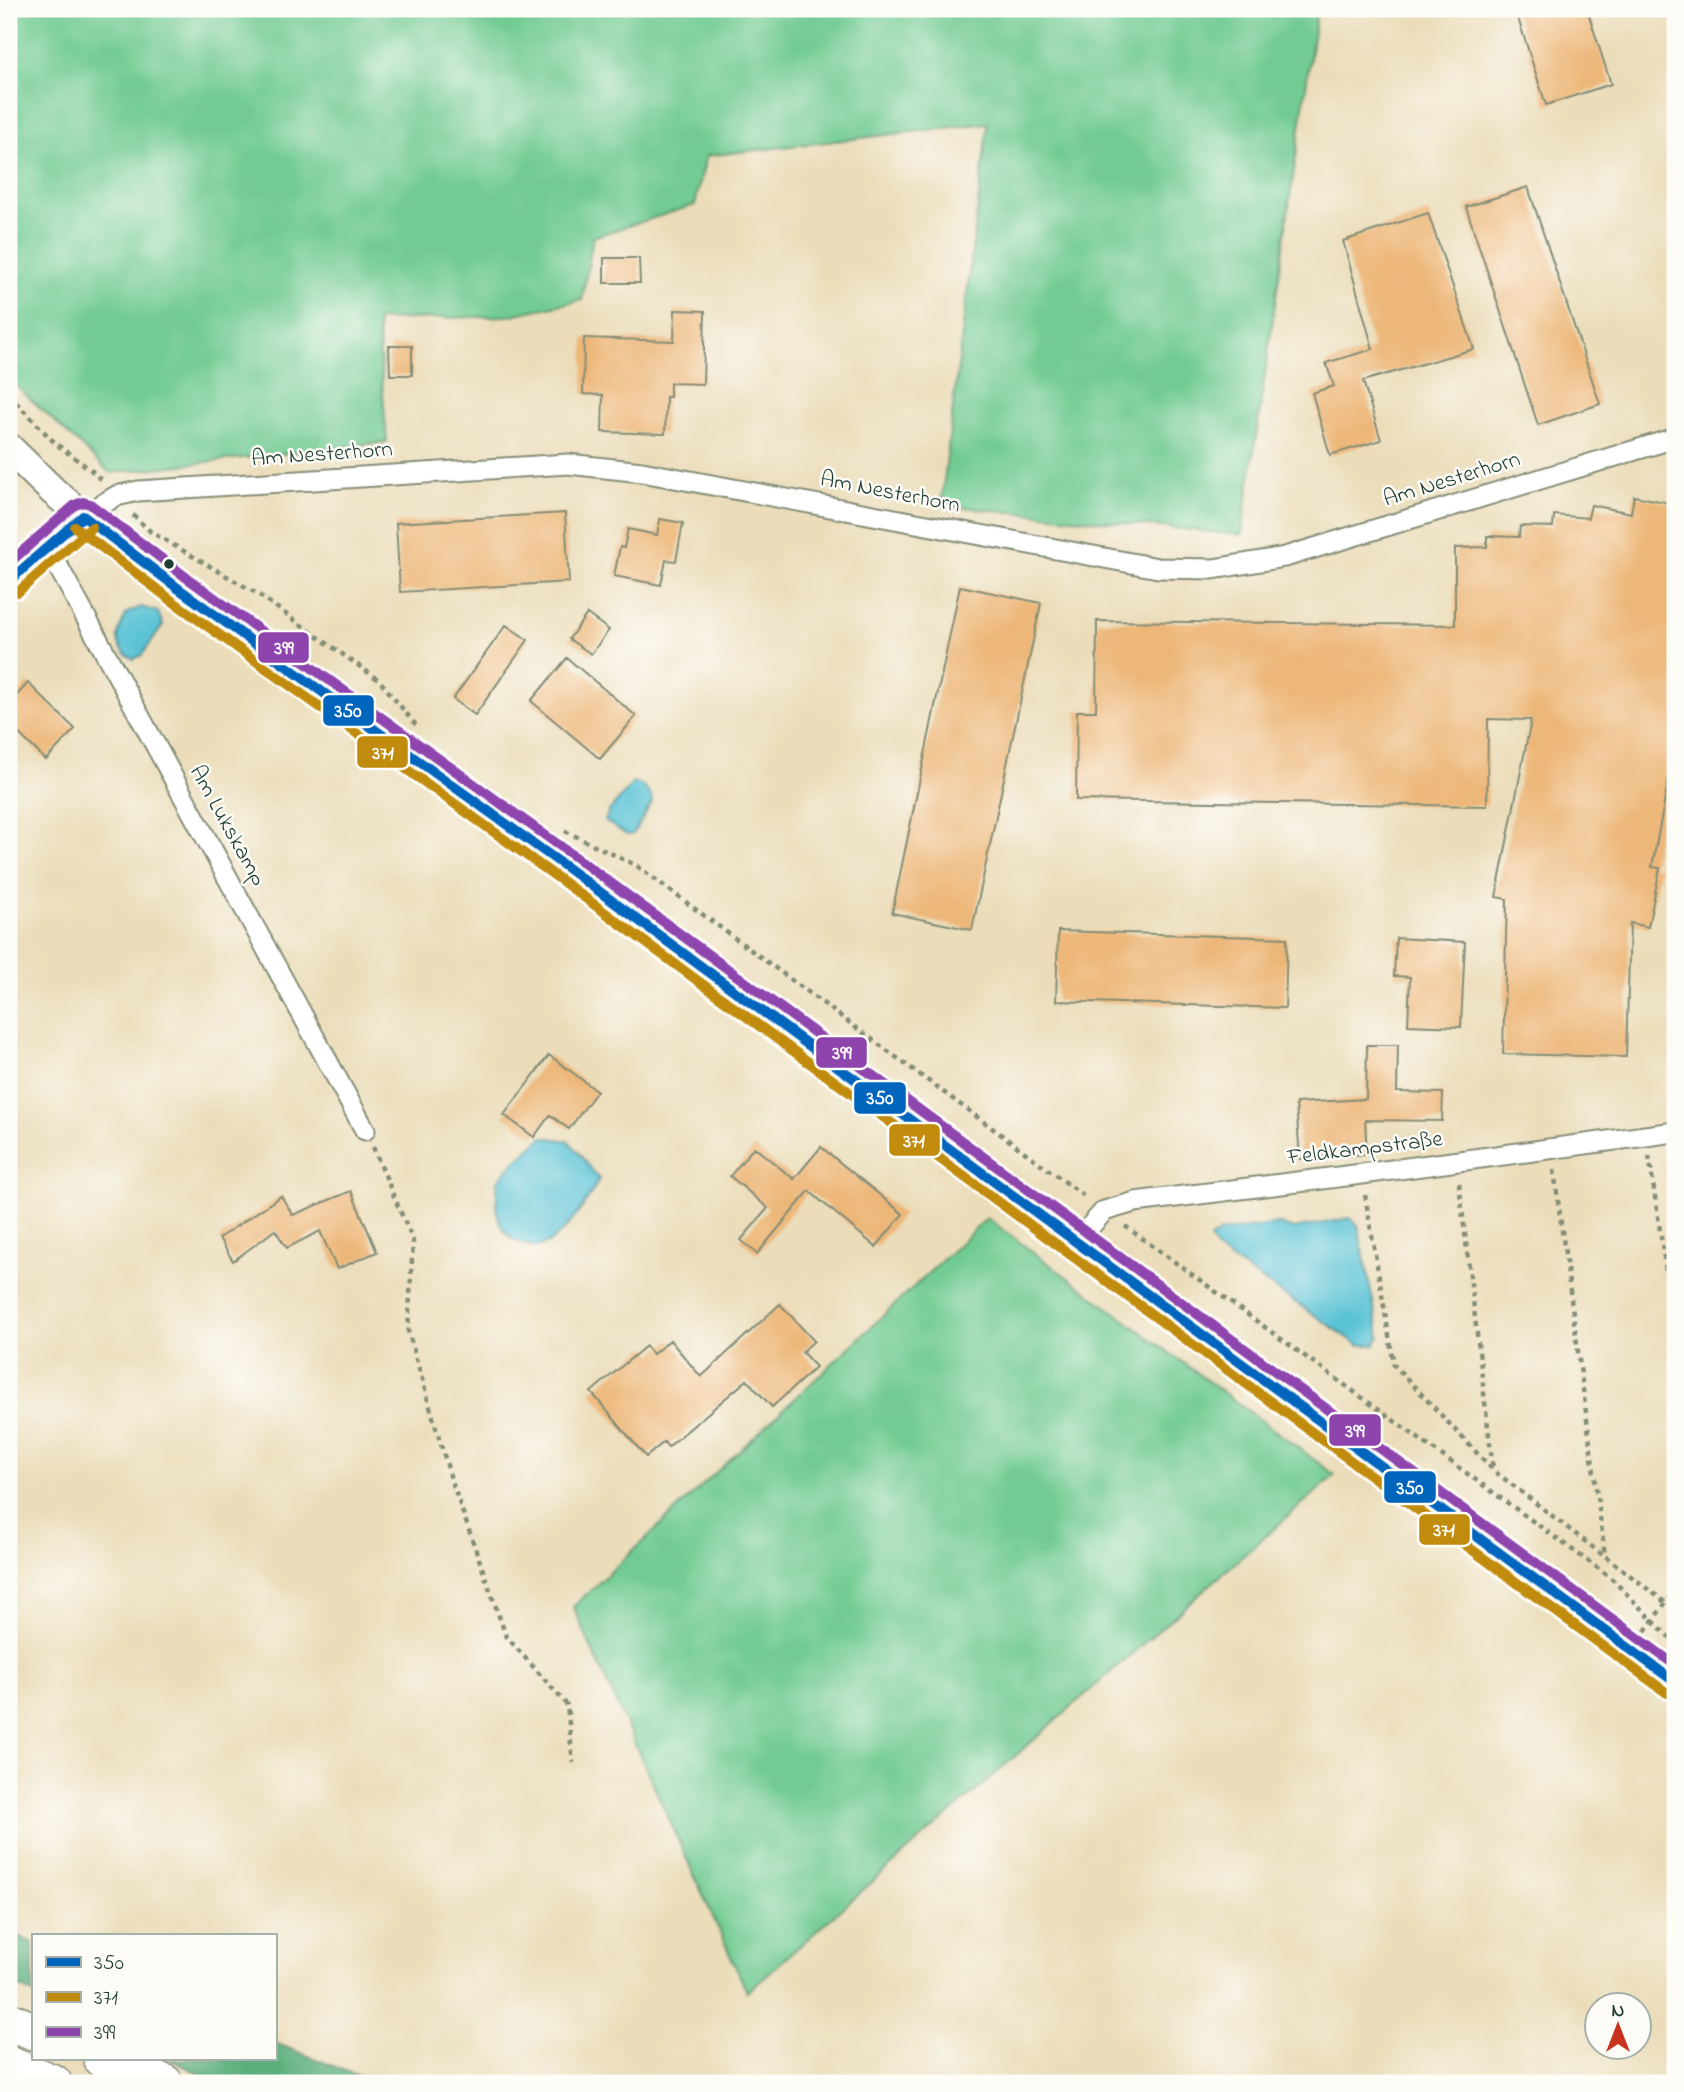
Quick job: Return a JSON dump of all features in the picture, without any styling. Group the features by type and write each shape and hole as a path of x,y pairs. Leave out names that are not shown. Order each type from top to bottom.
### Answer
{"highway":[{"path":"9,2021 32,2031"},
{"path":"105,2060 163,2083"},
{"path":"9,2065 53,2083"}],"street":[{"name":"Am Nesterhorn","path":"9,581 83,516 116,496 152,490 568,464 642,472 1158,568 1213,569 1285,557 1675,438"},
{"path":"9,448 83,516 179,589 566,867 1675,1682"},
{"name":"Am Lukskamp","path":"47,546 365,1130"},
{"name":"Feldkampstraße","path":"1104,1211 1135,1202 1675,1132"},
{"path":"1075,1243 1104,1211"}],"path":[{"path":"9,395 55,443 91,470 151,532 256,593 379,680 420,731"},
{"path":"562,830 637,866 1104,1211 1610,1577 1675,1643"},
{"path":"365,1130 413,1241 408,1331 452,1479 506,1636 567,1705 573,1763"},
{"path":"1646,1136 1675,1332"},
{"path":"1551,1149 1605,1556"},
{"path":"1456,1161 1493,1470"},
{"path":"1362,1174 1394,1365 1493,1470 1666,1603"},
{"path":"1631,1650 1675,1590"}],"green space":[{"path":"9,9 1317,9 1242,535 941,505 988,123 706,156 695,205 593,237 582,300 507,316 377,320 387,442 110,473 9,379"},
{"path":"987,1218 1335,1475 747,1992 573,1607"},
{"path":"9,1932 32,1943 32,1994 9,1982"},
{"path":"276,2043 376,2083 220,2083 171,2060 276,2060"}],"water":[{"path":"141,607 158,612 163,625 142,655 133,659 121,649 118,638 127,613"},
{"path":"633,783 640,784 651,795 652,802 633,834 627,835 605,821 609,811"},
{"path":"543,1137 569,1141 599,1179 566,1228 548,1243 536,1247 517,1241 502,1227 497,1213 497,1188 506,1171"},
{"path":"1349,1218 1358,1225 1380,1337 1374,1345 1359,1345 1217,1250 1210,1239 1220,1232 1279,1224 1294,1229"}],"building":[{"path":"1515,9 1587,9 1611,84 1546,105"},
{"path":"1528,187 1600,404 1538,425 1466,207"},
{"path":"1428,213 1474,349 1363,381 1381,440 1330,455 1312,393 1334,386 1326,363 1373,349 1343,241"},
{"path":"604,258 639,258 640,283 604,283"},
{"path":"675,310 705,311 703,384 670,383 670,397 666,397 665,434 602,432 603,395 583,394 584,338 674,341"},
{"path":"389,346 412,346 412,375 390,375"},
{"path":"1634,496 1675,504 1675,745 1652,867 1660,868 1648,927 1630,923 1626,1057 1503,1054 1507,899 1496,897 1531,720 1488,719 1487,806 1076,800 1077,711 1096,711 1097,621 1455,625 1455,548 1487,547 1487,536 1519,537 1520,526 1553,527 1554,515 1588,518 1591,505 1631,513"},
{"path":"565,513 569,582 400,592 396,523"},
{"path":"660,519 683,523 676,561 666,560 661,585 614,576 620,547 624,548 628,529 657,535"},
{"path":"960,586 1041,603 972,930 892,913"},
{"path":"587,614 609,630 591,654 569,639"},
{"path":"506,625 528,640 475,715 453,699"},
{"path":"567,658 636,716 600,759 531,701"},
{"path":"28,683 75,729 46,760 9,724 9,704"},
{"path":"1058,931 1287,938 1285,1008 1056,1001"},
{"path":"1396,938 1465,942 1461,1027 1408,1025 1410,977 1394,976"},
{"path":"1367,1045 1398,1045 1397,1092 1443,1093 1442,1121 1365,1120 1367,1154 1300,1159 1296,1103 1366,1099"},
{"path":"549,1055 597,1091 569,1129 550,1115 534,1137 504,1115"},
{"path":"754,1147 794,1179 821,1147 903,1214 876,1247 809,1191 757,1254 741,1240 768,1208 730,1176"},
{"path":"351,1191 377,1252 337,1269 320,1231 287,1248 275,1230 233,1261 219,1238 281,1196 293,1215"},
{"path":"780,1304 814,1341 802,1352 816,1367 772,1407 747,1380 668,1447 664,1442 646,1457 591,1392 646,1346 653,1354 670,1340 701,1377"}],"transit line":[{"name":"399","path":"9,563 75,505 83,502 90,504 187,578 574,856 1675,1665"},
{"name":"350","path":"83,516 179,589 566,867 1675,1682"},
{"name":"350","path":"9,581 83,516"},
{"name":"371","path":"75,527 171,600 558,878 1667,1693"},
{"name":"371","path":"18,592 92,527"}]}
